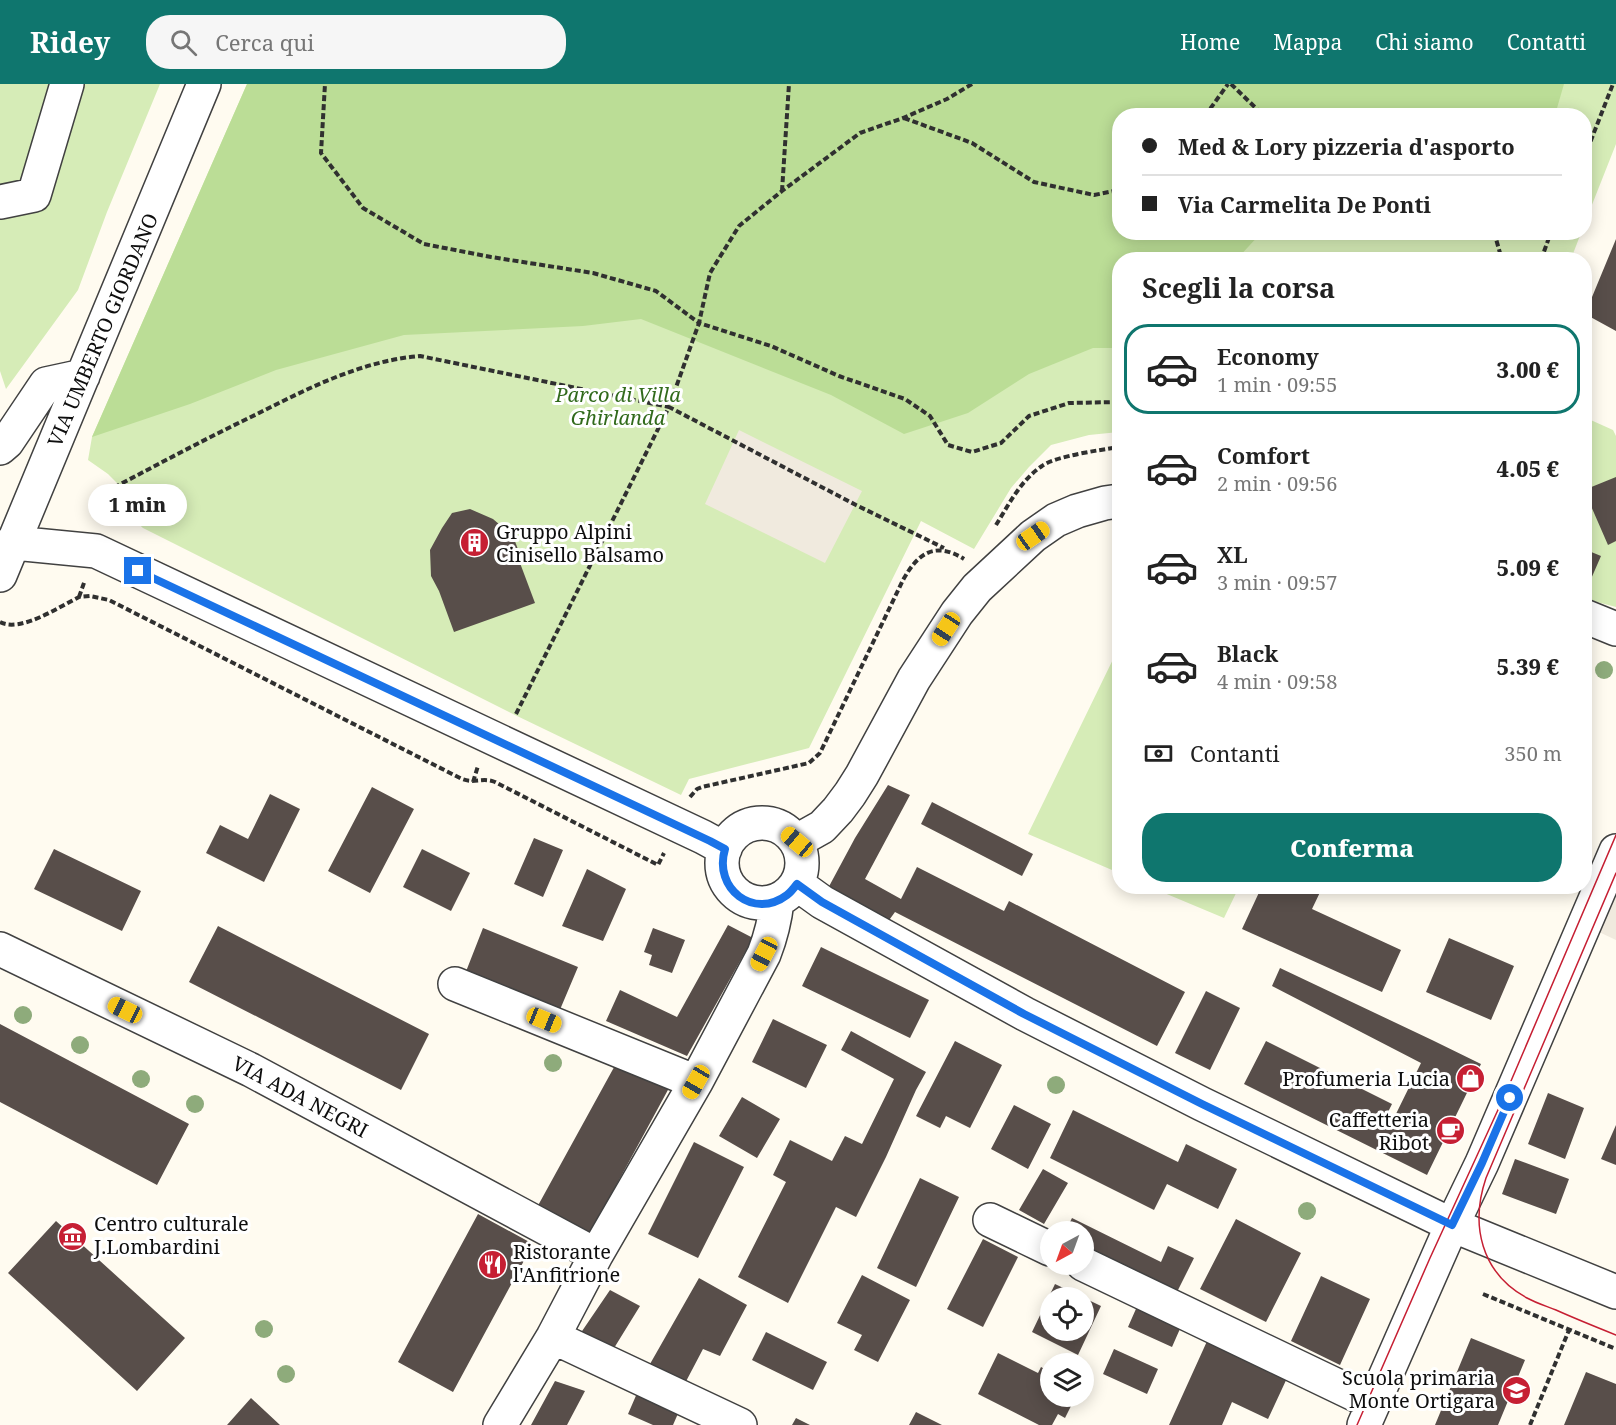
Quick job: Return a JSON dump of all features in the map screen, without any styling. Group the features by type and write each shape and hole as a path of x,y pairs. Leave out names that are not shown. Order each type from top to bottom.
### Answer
{"street":[{"path":"0,202 34,195 67,84"},
{"name":"VIA UMBERTO GIORDANO","path":"0,575 5,540 83,376 204,84"},
{"path":"0,448 7,442 46,384 83,376"},
{"path":"797,842 822,827 850,794 914,679 957,613 977,588 1033,536 1056,520 1077,511 1112,502"},
{"path":"5,540 96,551 725,849"},
{"path":"1592,619 1616,629"},
{"path":"500,1425 553,1337 596,1255 696,1082 764,954 787,893 802,872 797,842 779,827 766,823 752,824 739,828 729,838 722,860 724,876 732,891 745,900 761,904 787,893 822,902 1024,1014 1202,1104 1452,1225 1616,1292"},
{"path":"1094,1270 1369,1414 1452,1225 1482,1163 1616,851"},
{"name":"VIA ADA NEGRI","path":"0,949 250,1070 596,1255"},
{"path":"455,984 696,1082"},
{"path":"990,1220 1040,1244"},
{"path":"553,1337 740,1425"}],"path":[{"path":"325,84 321,153 363,208 424,244 593,273 656,291 699,323 771,346 839,376 905,399 930,416 948,445 972,452 1001,443 1029,416 1069,403 1112,402"},
{"path":"782,191 789,84"},
{"path":"513,720 669,406 699,323 710,273 739,226 860,133 903,118 946,99 972,84"},
{"path":"1211,108 1230,84 1256,108"},
{"path":"1592,138 1613,84"},
{"path":"903,118 972,143 1034,182 1094,195 1112,191"},
{"path":"98,496 207,439 336,377 395,358 420,356 669,406 969,562"},
{"path":"991,534 1016,492 1044,464 1112,448"},
{"path":"0,622 6,625 19,625 79,597 90,596 109,600 462,779 472,782 485,780 495,782 658,865 690,797 697,789 809,763 817,757 909,570 926,554 942,550 950,551"},
{"path":"472,782 481,759"},
{"path":"1483,1294 1616,1349"},
{"path":"1530,1425 1569,1329"}],"green space":[{"path":"0,84 160,84 107,212 78,290 6,389 0,371"},
{"name":"Parco di Villa Ghirlanda","path":"247,84 1616,84 1616,144 1592,205 1592,108 1112,108 1112,240 1578,240 1574,252 1112,252 1112,433 1089,435 1051,445 1011,488 974,549 921,521 809,748 689,779 681,795 515,715 143,528 129,515 119,485 88,460 92,437"},
{"path":"247,84 1564,84 1557,108 1112,108 1112,240 1255,240 1243,252 1112,252 1112,348 1093,348 1029,374 968,413 904,434 831,395 641,319 583,326 404,335 276,370 190,404 92,437"},
{"path":"1592,421 1613,430 1616,436 1616,607 1592,600"},
{"path":"1112,661 1112,870 1028,834"},
{"path":"1167,894 1236,894 1224,918"}],"shaded area":[{"path":"739,430 862,491 825,563 705,504"},
{"path":"1616,851 1616,940 1584,925"}],"building":[{"path":"1616,239 1616,331 1592,318 1592,297"},
{"path":"1616,477 1616,541 1608,545 1592,508 1592,487"},
{"path":"470,509 493,519 513,536 535,603 454,632 431,576 430,550 452,513"},
{"path":"1592,552 1601,556 1592,577"},
{"path":"888,785 910,795 865,879 901,899 917,867 1004,911 1009,901 1185,992 1157,1046 895,912 887,923 826,892 855,838"},
{"path":"372,787 414,809 370,893 328,871"},
{"path":"270,794 300,809 264,882 206,853 220,825 248,839"},
{"path":"932,802 1033,854 1022,876 921,824"},
{"path":"534,838 563,850 543,897 514,884"},
{"path":"54,849 141,891 122,931 34,889"},
{"path":"422,849 470,873 451,911 403,887"},
{"path":"587,869 626,889 603,941 562,926"},
{"path":"1258,894 1319,894 1312,909 1401,950 1382,992 1242,929"},
{"path":"728,925 753,938 687,1056 606,1021 620,990 677,1017"},
{"path":"218,926 429,1034 401,1090 189,982"},
{"path":"483,928 578,967 559,1012 465,974"},
{"path":"653,928 685,940 672,973 649,965 652,955 644,952"},
{"path":"1449,938 1514,966 1491,1020 1426,992"},
{"path":"821,947 929,1000 910,1038 802,986"},
{"path":"1280,968 1481,1064 1427,1175 1244,1084 1266,1041 1392,1104 1385,1118 1392,1122 1421,1063 1272,986"},
{"path":"1206,991 1240,1008 1210,1070 1175,1053"},
{"path":"773,1019 827,1045 806,1088 752,1062"},
{"path":"0,1024 189,1124 157,1185 0,1102"},
{"path":"851,1031 926,1072 856,1217 836,1207 788,1303 738,1277 786,1182 773,1175 790,1140 832,1161 845,1136 862,1144 894,1079 841,1050"},
{"path":"955,1041 1002,1065 970,1128 946,1116 940,1128 916,1116"},
{"path":"618,1060 669,1088 587,1239 535,1211"},
{"path":"1548,1093 1584,1108 1565,1159 1528,1144"},
{"path":"742,1097 780,1119 757,1158 719,1136"},
{"path":"1014,1105 1051,1124 1028,1169 991,1149"},
{"path":"1073,1110 1178,1162 1186,1144 1237,1169 1218,1209 1167,1184 1154,1210 1050,1158"},
{"path":"1616,1125 1616,1165 1601,1159"},
{"path":"694,1142 744,1167 698,1258 648,1234"},
{"path":"1515,1159 1569,1179 1556,1214 1502,1194"},
{"path":"1043,1169 1068,1183 1046,1221 1040,1222 1019,1210"},
{"path":"920,1178 959,1197 916,1287 877,1268"},
{"path":"478,1214 533,1244 453,1392 398,1362"},
{"path":"1236,1219 1301,1253 1266,1322 1200,1289"},
{"path":"56,1221 185,1338 137,1391 8,1273"},
{"path":"1094,1229 1161,1262 1168,1246 1194,1258 1176,1294 1094,1254"},
{"path":"983,1239 1018,1257 983,1327 947,1309"},
{"path":"862,1275 910,1300 878,1362 854,1350 862,1335 837,1323"},
{"path":"1321,1276 1370,1299 1340,1365 1291,1341"},
{"path":"699,1278 747,1305 720,1356 703,1349 682,1389 646,1371"},
{"path":"610,1290 640,1306 611,1353 578,1337"},
{"path":"1139,1302 1183,1322 1172,1347 1128,1327"},
{"path":"1094,1303 1101,1306 1094,1321"},
{"path":"1040,1315 1040,1336 1032,1332"},
{"path":"766,1332 827,1362 813,1390 752,1360"},
{"path":"1471,1338 1525,1360 1498,1425 1435,1425"},
{"path":"1208,1339 1288,1376 1268,1419 1232,1402 1222,1425 1169,1425"},
{"path":"1050,1341 1085,1341 1079,1353 1074,1353"},
{"path":"1114,1349 1158,1369 1147,1394 1103,1374"},
{"path":"998,1353 1038,1373 1040,1369 1040,1407 1070,1407 1065,1418 1058,1414 1052,1425 1039,1425 978,1394"},
{"path":"1586,1372 1616,1384 1616,1425 1564,1425"},
{"path":"555,1381 585,1391 567,1425 531,1425"},
{"path":"638,1391 680,1409 673,1425 653,1425 628,1414"},
{"path":"251,1398 280,1425 227,1425"},
{"path":"916,1412 942,1425 909,1425"},
{"path":"796,1418 810,1425 792,1425"}],"tram line":[{"path":"1592,891 1616,835"},
{"path":"1616,873 1486,1178 1479,1213 1483,1246 1499,1275 1511,1288 1527,1298 1616,1335"},
{"path":"1357,1425 1508,1088 1591,894"}],"place":[{"name":"Gruppo Alpini Cinisello Balsamo","path":"475,543"},
{"name":"Profumeria Lucia","path":"1471,1079"},
{"name":"Caffetteria Ribot","path":"1450,1131"},
{"name":"Centro culturale J.Lombardini","path":"73,1236"},
{"name":"Ristorante l'Anfitrione","path":"492,1264"},
{"name":"Scuola primaria Monte Ortigara","path":"1516,1390"}],"route":[{"path":"138,571 725,849 722,860 724,876 732,891 745,900 761,904 777,901 789,894 797,884 822,902 1024,1014 1202,1104 1452,1225 1510,1098"}]}
